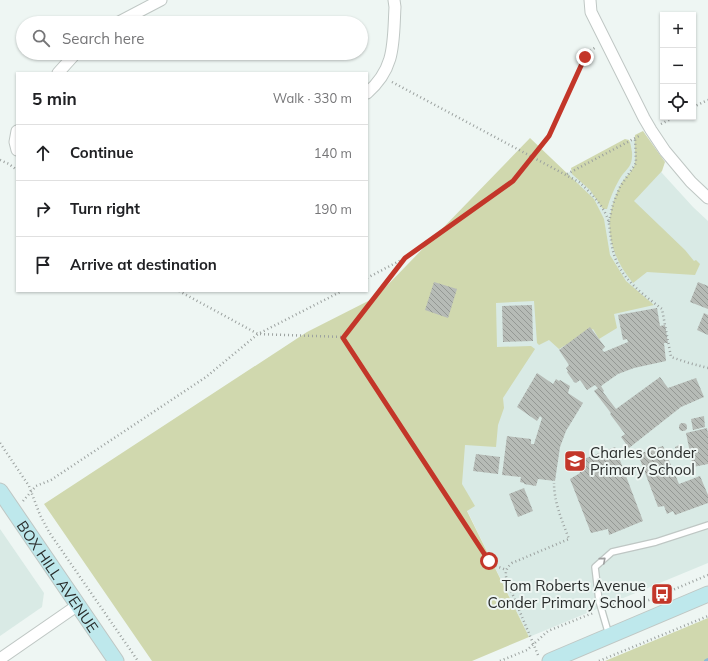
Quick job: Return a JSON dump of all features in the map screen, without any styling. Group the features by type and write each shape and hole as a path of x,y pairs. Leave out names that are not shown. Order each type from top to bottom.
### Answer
{"street":[{"path":"130,16 160,0"},
{"path":"368,92 380,80 388,66 392,49 394,0"},
{"path":"590,0 591,12 651,130 665,151 691,182 708,198"},
{"path":"59,72 70,60"},
{"name":"BOX HILL AVENUE","path":"0,491 116,661"},
{"path":"550,661 708,594"},
{"path":"0,659 78,605"}],"lane":[{"path":"610,636 599,601 595,567 612,552 656,542 708,525"}],"path":[{"path":"368,277 405,258 513,181 549,136 585,57 590,51 605,40"},
{"path":"382,77 567,174 591,192 609,223"},
{"path":"696,106 708,100"},
{"path":"567,174 669,120"},
{"path":"635,138 636,164 620,187 613,204 609,223 612,248 616,261 623,273 635,287 662,309 671,357 708,368"},
{"path":"0,160 16,169"},
{"path":"343,338 405,258"},
{"path":"182,292 258,334 343,338"},
{"path":"12,509 26,498 36,486 51,480 206,377 258,334 340,292"},
{"path":"343,338 489,561 506,570"},
{"path":"0,443 29,486 40,515 49,532 138,661"},
{"path":"541,661 507,581 506,570 508,566 514,562 569,539 562,523 557,505 554,483"},
{"path":"599,661 708,616"}],"shaded area":[{"name":"Charles Conder Primary School","path":"637,138 662,173 708,221 708,563 529,637 393,359 540,187"},
{"path":"0,529 44,593 42,607 0,636"}],"green space":[{"path":"643,131 665,162 662,171 634,201 685,250 694,261 696,260 700,264 695,275 647,272 633,283 618,260 613,248 610,236 610,224 614,199 621,183 631,172 635,163 635,135"},
{"path":"530,138 594,199 604,219 610,255 626,281 654,305 614,314 617,328 599,339 593,329 559,349 549,340 539,345 537,343 534,301 496,303 497,347 531,346 535,349 503,398 504,408 498,425 496,447 465,445 462,484 475,506 467,511 529,637 472,661 152,661 44,504 307,332 376,297"},
{"path":"625,139 629,140 632,152 630,165 617,183 607,209 603,209 590,190 572,174 571,168"},
{"path":"708,618 708,661 605,661"}],"building":[{"path":"434,282 457,289 448,318 425,310"},
{"path":"698,282 708,286 708,309 690,302"},
{"path":"532,305 533,341 503,342 502,306"},
{"path":"657,308 660,326 665,325 668,343 664,343 666,361 634,368 618,374 601,386 604,391 603,392 616,409 660,377 668,388 696,378 704,397 681,407 629,448 621,437 625,434 594,391 598,388 595,385 587,390 580,380 576,383 574,382 567,372 568,371 566,368 569,365 559,350 590,327 605,347 602,350 604,352 628,342 627,339 623,340 618,315"},
{"path":"704,313 708,315 708,335 697,330"},
{"path":"537,373 553,384 556,379 570,386 568,393 583,403 566,431 560,447 555,481 538,479 536,486 520,482 521,477 502,475 507,436 531,439 531,444 534,444 542,418 540,416 537,421 517,407"},
{"path":"704,416 705,427 693,430 691,419"},
{"path":"681,423 685,423 687,427 685,431 681,431 679,429 679,425"},
{"path":"707,428 708,464 693,467 686,433"},
{"path":"681,444 686,456 679,458 675,447"},
{"path":"663,446 679,484 700,476 708,495 708,503 675,515 673,511 667,514 664,506 658,507 638,454"},
{"path":"615,447 643,521 609,535 608,529 591,533 570,479 580,473 576,462"},
{"path":"476,454 500,457 498,474 473,471"},
{"path":"524,488 533,511 518,517 509,494"}],"place":[{"name":"Charles Conder Primary School","path":"575,461"},
{"name":"Tom Roberts Avenue Conder Primary School","path":"662,594"}],"route":[{"path":"489,561 343,338 405,258 513,181 549,136 585,57"}]}
